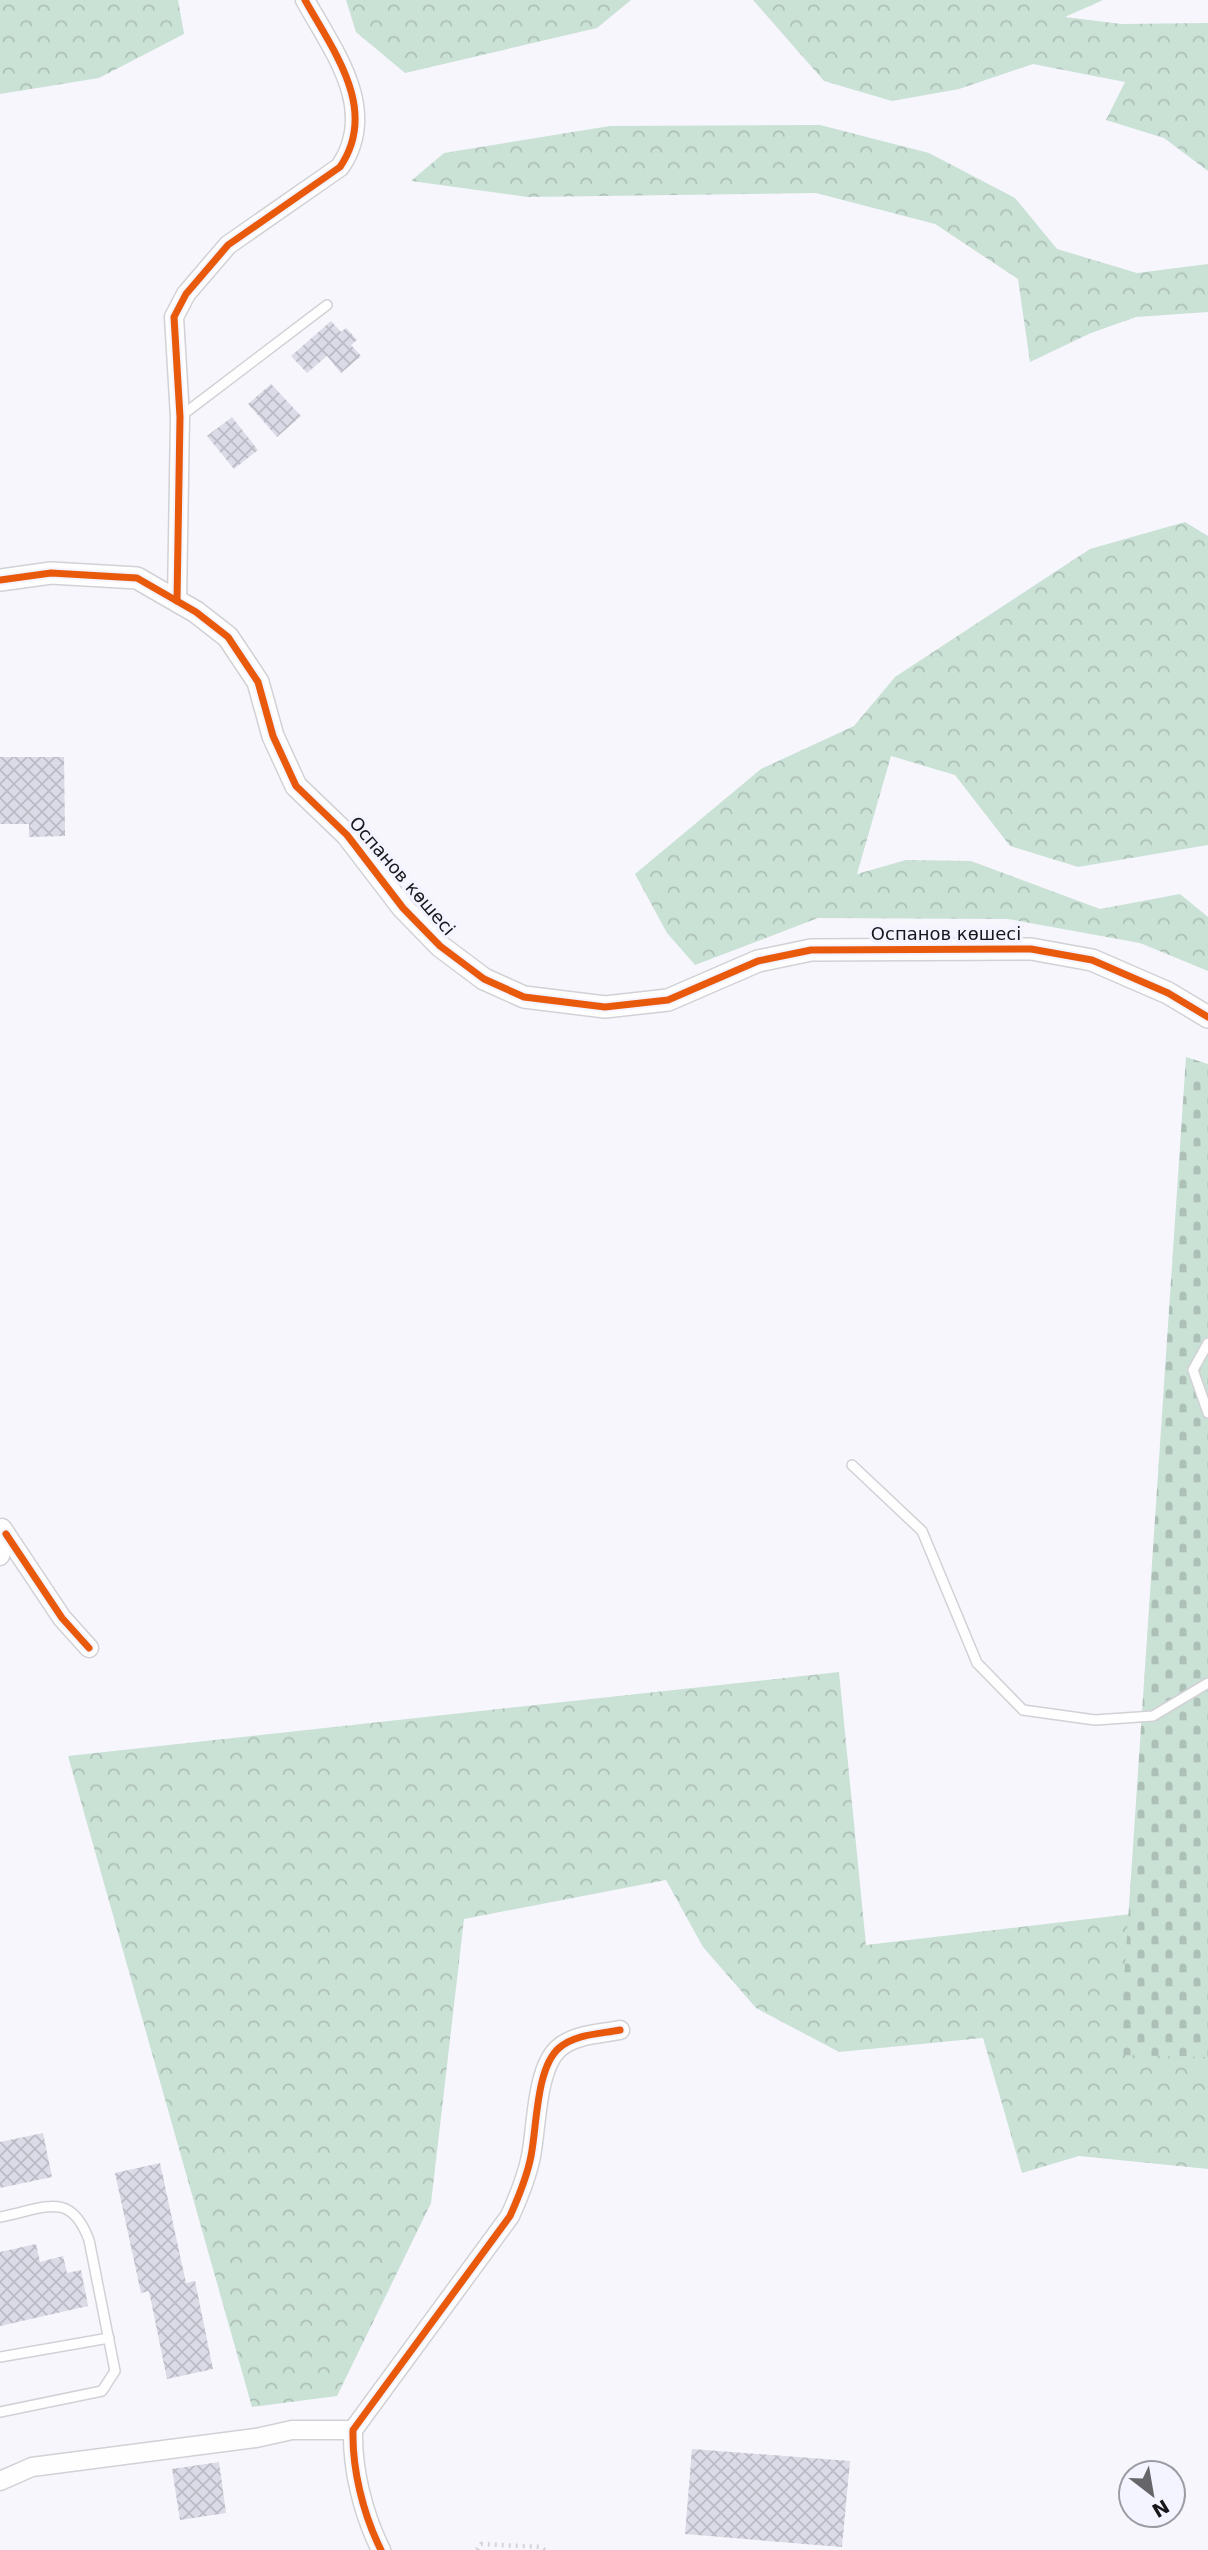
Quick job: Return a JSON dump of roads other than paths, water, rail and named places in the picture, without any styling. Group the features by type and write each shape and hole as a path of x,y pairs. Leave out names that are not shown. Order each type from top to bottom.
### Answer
{"street":[{"path":"177,601 180,417 174,317 186,294 228,245 340,167 350,152 357,127 356,103 331,46 305,0"},
{"name":"Оспанов көшесі","path":"0,580 51,573 137,578 177,601 228,637 258,682 273,736 296,786 347,835 403,908 440,946 484,979 524,996 605,1007 668,1000 758,961 811,950 1031,949 1093,960 1168,993 1208,1017"},
{"path":"0,1556 3,1530"},
{"path":"3,1530 62,1618 89,1648"},
{"path":"380,2550 372,2533 353,2456 353,2430 510,2216 526,2178 543,2081 550,2060 559,2048 576,2038 620,2030"},
{"path":"0,2481 32,2467 256,2438 292,2430 353,2430"}],"lane":[{"path":"180,417 327,305"},
{"path":"1208,1343 1193,1370 1208,1413"},
{"path":"852,1465 922,1531 977,1663 1023,1710 1095,1720 1153,1716 1208,1683"},
{"path":"0,2217 62,2206 73,2211 81,2221 89,2240 115,2371 102,2391 0,2412"},
{"path":"0,2357 109,2338"}]}
